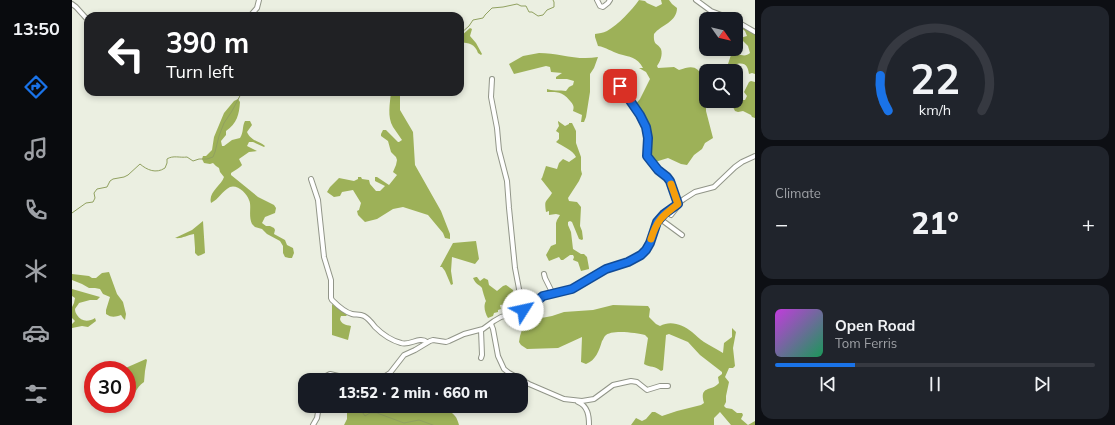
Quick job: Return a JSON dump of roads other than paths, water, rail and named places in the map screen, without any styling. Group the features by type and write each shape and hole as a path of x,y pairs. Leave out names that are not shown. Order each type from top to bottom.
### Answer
{"street":[{"path":"254,12 257,8 259,0"},
{"path":"597,0 600,6 604,7 610,0"},
{"path":"696,0 714,12"},
{"path":"72,4 84,16"},
{"path":"743,25 755,32"},
{"path":"492,80 491,97 497,128 499,150 507,181 508,208 515,268 523,310"},
{"path":"620,86 640,115 646,127 648,138 647,156 658,170 670,181 678,204 671,215"},
{"path":"390,373 404,355 427,342 433,340 446,342 464,334 481,330 501,317 529,307 543,296 572,289 606,269 628,262 644,253 650,243 657,222 664,214 697,192 714,186 739,164 755,156"},
{"path":"311,179 318,200 323,250 331,280 332,300 345,311 367,318 384,336 390,340 405,344 419,340 424,340 427,342"},
{"path":"663,221 682,235"},
{"path":"544,274 553,294"},
{"path":"491,324 498,356 504,369 529,384 564,399 582,401 594,399 613,385 632,381 637,382 647,390 660,386 668,386"},
{"path":"481,330 481,358"},
{"path":"572,399 582,403 585,407 588,414 589,425"},
{"path":"313,425 318,413"}],"waterway":[{"path":"464,30 473,20 483,18 492,8 517,4 526,6 529,12 532,12 538,16 543,15 547,10 554,7 553,0"},
{"path":"72,213 86,203 93,202 95,198 94,193 97,189 107,187 113,179 128,175 140,164 146,168 158,171 165,168 167,159 172,157 187,157 193,161 213,157 224,123 240,96"},
{"path":"363,413 365,416 370,413"},
{"path":"377,413 404,423 419,420 433,425"}]}
